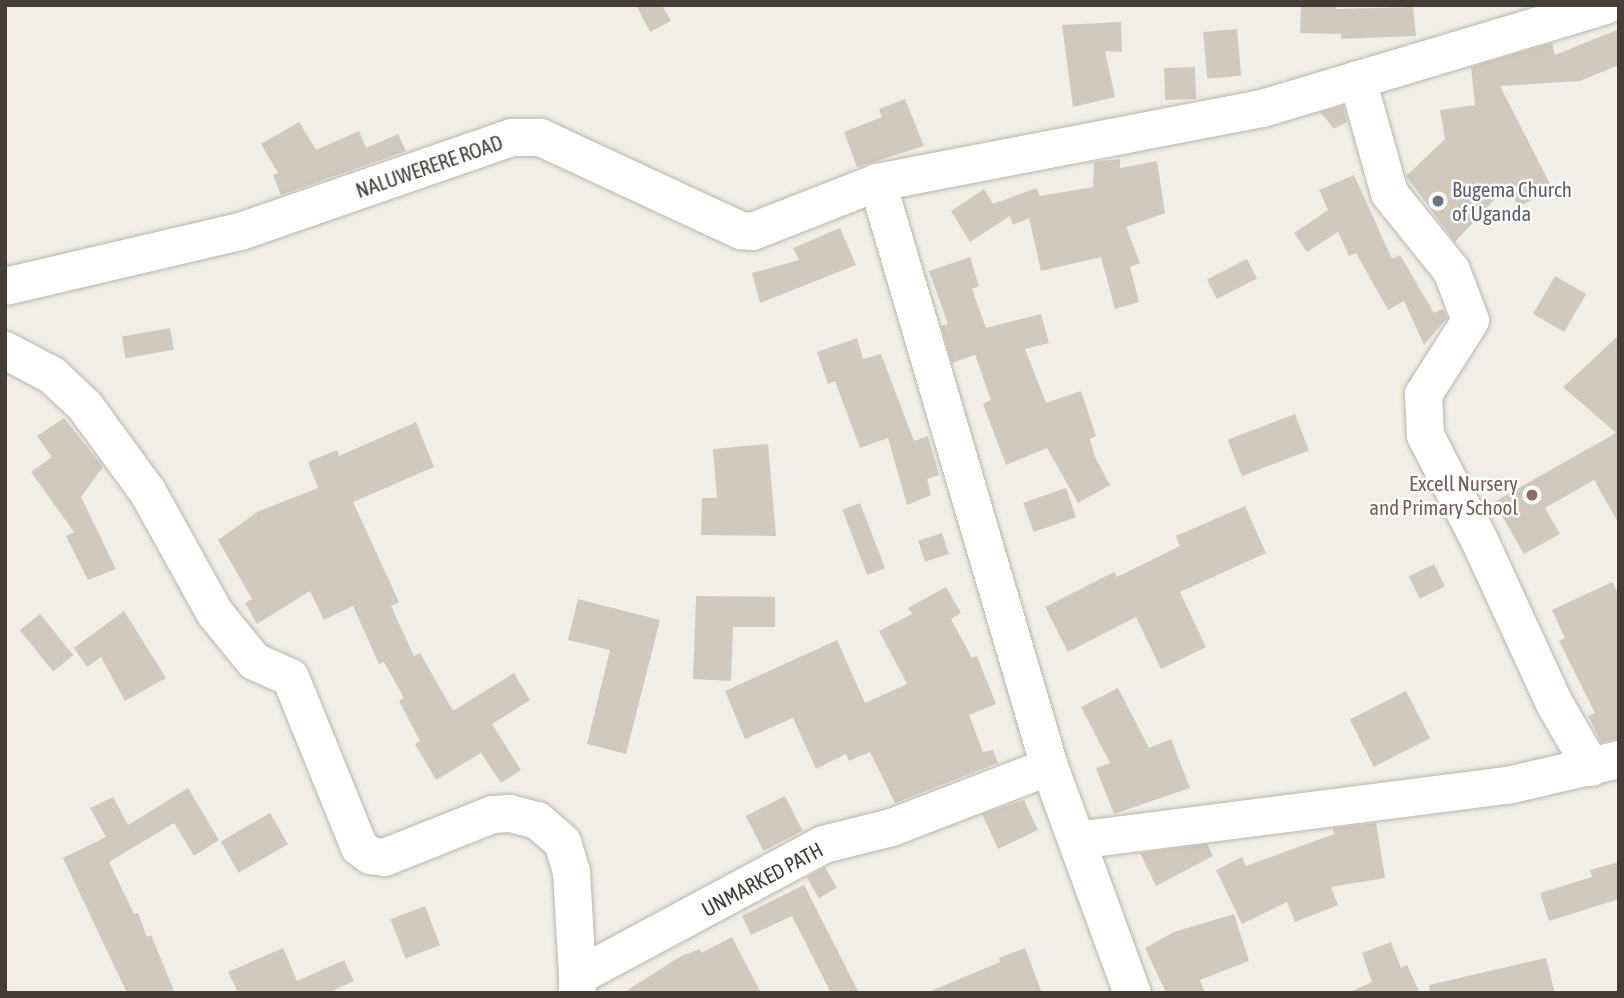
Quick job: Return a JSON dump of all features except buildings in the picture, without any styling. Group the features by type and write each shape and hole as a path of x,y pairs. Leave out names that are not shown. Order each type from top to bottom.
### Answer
{"street":[{"name":"NALUWERERE ROAD","path":"5,286 240,231 511,137 540,137 740,230 752,231 877,182 1238,113 1605,5"},
{"path":"1076,840 1507,785 1605,763 1554,703 1479,540 1424,435 1423,394 1470,320 1451,270 1389,193 1357,79"},
{"path":"877,182 1049,766 1132,993"},
{"path":"5,350 52,375 84,405 147,491 214,612 254,661 290,677 359,847 370,855 384,857 492,814 510,813 537,820 562,842 571,871 577,985"},
{"name":"UNMARKED PATH","path":"577,985 823,844 891,827 1049,766"}],"place":[{"name":"Bugema Church of Uganda","path":"1438,201"},
{"name":"Excell Nursery and Primary School","path":"1532,495"}]}
